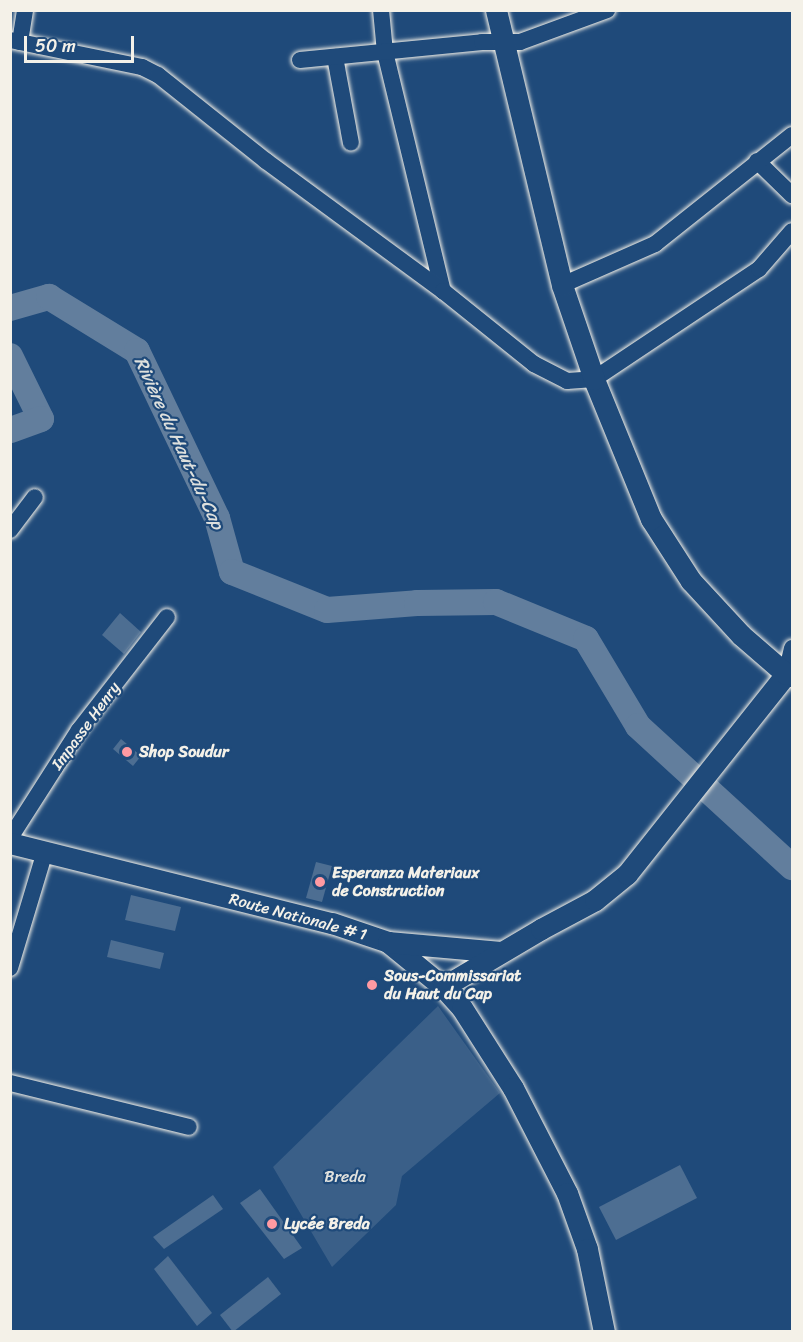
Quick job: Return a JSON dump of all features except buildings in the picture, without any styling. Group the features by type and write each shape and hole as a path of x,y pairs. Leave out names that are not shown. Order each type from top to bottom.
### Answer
{"main road":[{"path":"443,987 595,900 627,874 757,709 789,677 741,636 691,581 651,519 594,379 562,285 542,211 505,43 495,10"},
{"name":"Route Nationale # 1","path":"10,840 221,897 332,923 388,942 443,987 462,1008 513,1088 567,1193 587,1249 604,1332"},
{"path":"388,942 501,952"}],"street":[{"path":"25,10 15,41 142,68 158,75 266,161 443,291 534,364 567,381 594,379 759,269 792,231"},
{"path":"381,10 386,52 443,291"},
{"path":"300,60 533,39 607,10"},
{"path":"335,57 351,143"},
{"path":"562,285 655,244 792,135"},
{"path":"757,161 792,195"},
{"path":"10,530 34,497"},
{"name":"Impasse Henry","path":"10,840 79,730 167,617"},
{"path":"789,677 792,648"},
{"path":"10,968 45,850"},
{"path":"10,1083 189,1127"}],"green space":[{"name":"Breda","path":"438,1006 500,1093 402,1176 396,1205 332,1267 273,1167"}],"waterway":[{"name":"Rivière du Haut-du-Cap","path":"10,308 49,297 137,351 217,518 232,572 327,610 417,603 496,602 586,639 638,726 792,867"},
{"name":"Rivière du Haut-du-Cap","path":"10,356 41,419 10,430"}],"place":[{"name":"Shop Soudur","path":"127,752"},
{"name":"Esperanza Materiaux de Construction","path":"320,882"},
{"name":"Sous-Commissariat du Haut du Cap","path":"372,985"},
{"name":"Lycée Breda","path":"272,1224"}]}
